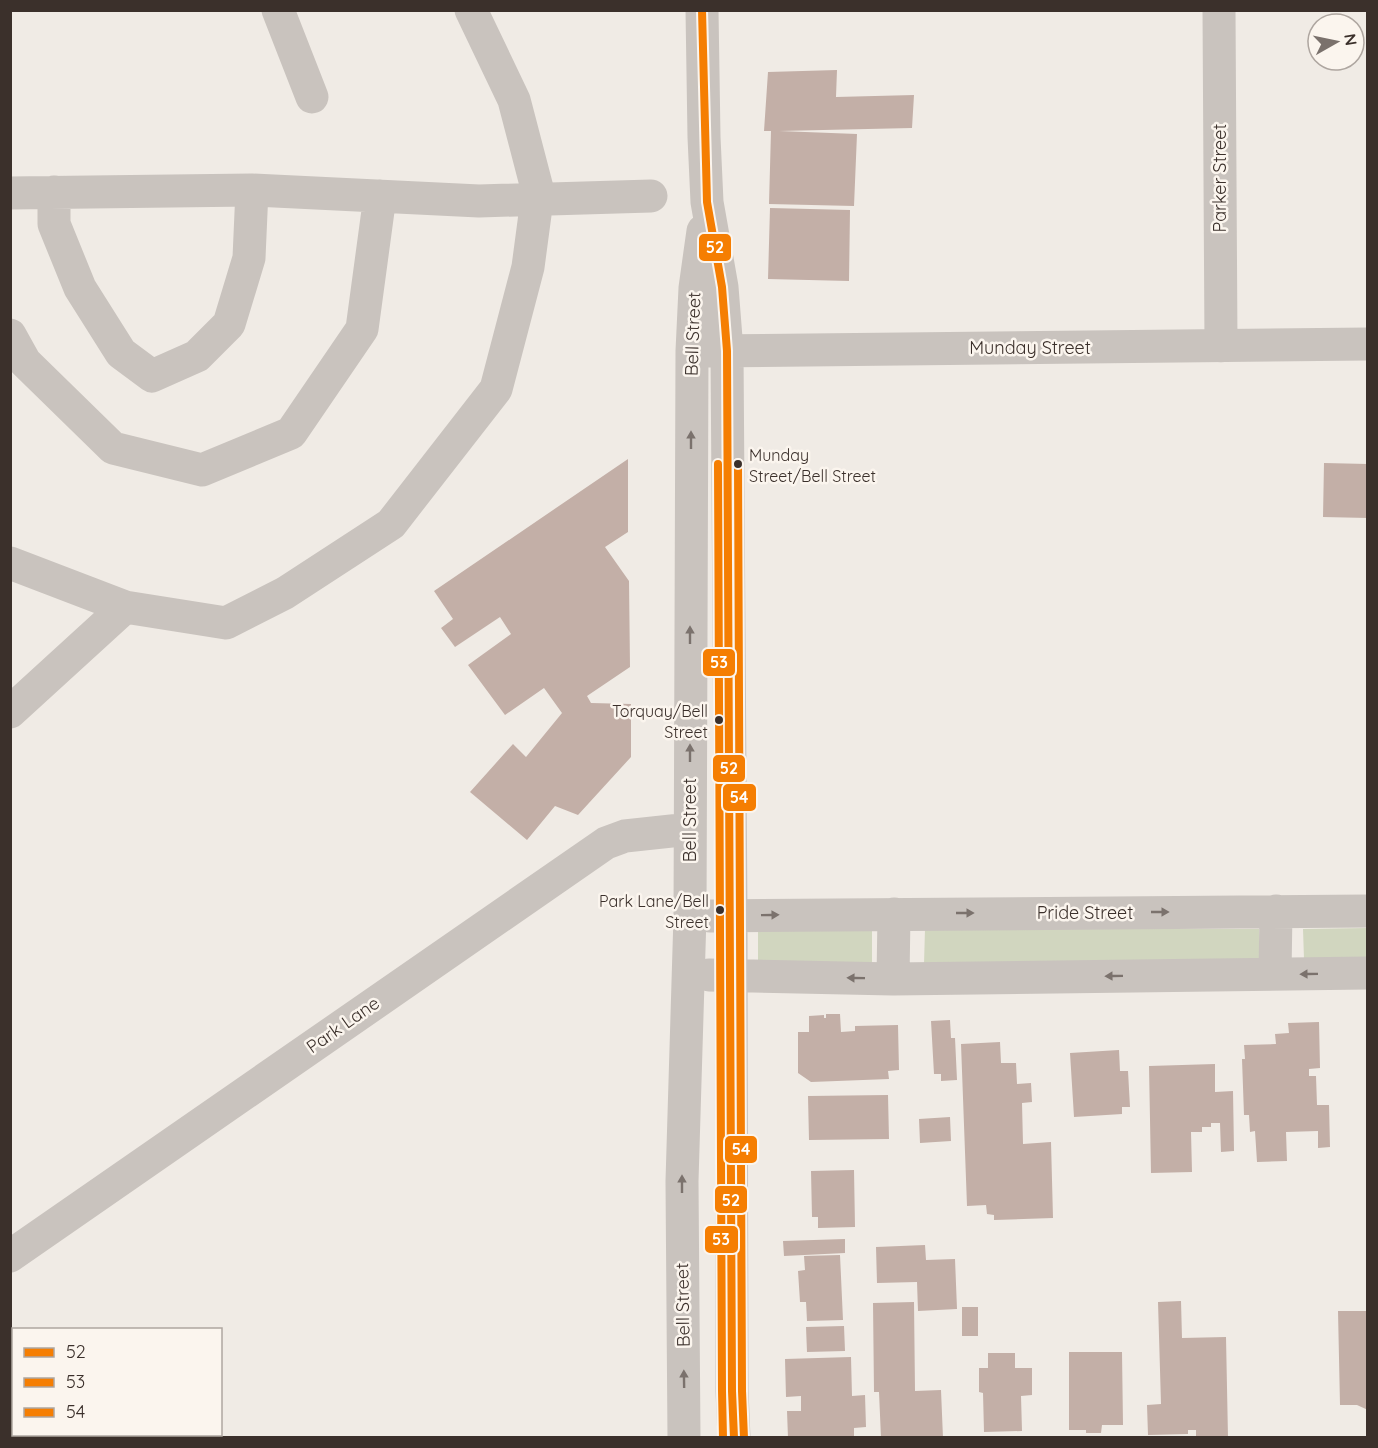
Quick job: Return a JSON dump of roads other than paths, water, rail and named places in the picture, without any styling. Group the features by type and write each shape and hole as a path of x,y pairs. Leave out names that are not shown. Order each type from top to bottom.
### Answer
{"street":[{"path":"278,10 312,97"},
{"path":"10,563 125,607 226,623 285,592 391,524 496,389 528,267 538,192 514,100 471,10"},
{"name":"Bell Street","path":"702,10 707,202 722,287 727,351 734,1437"},
{"name":"Parker Street","path":"1219,10 1221,346"},
{"path":"10,193 252,190 479,201 651,196"},
{"path":"54,192 54,224 80,288 121,353 152,376 197,356 229,324 249,258 252,190"},
{"path":"10,335 25,362 113,448 201,470 291,433 362,329 380,196"},
{"name":"Bell Street","path":"684,1437 682,1181 690,916 692,351 695,288 707,202"},
{"name":"Munday Street","path":"692,351 1368,344"},
{"path":"10,712 125,607"},
{"name":"Park Lane","path":"10,1256 606,843 625,836 690,829"},
{"path":"1275,974 1276,911"},
{"name":"Pride Street","path":"690,916 1368,911"},
{"path":"893,979 894,914"},
{"path":"688,975 893,979 1368,973"}],"place":[{"name":"Munday Street/Bell Street","path":"738,464"},
{"name":"Torquay/Bell Street","path":"719,720"},
{"name":"Park Lane/Bell Street","path":"720,910"}]}
